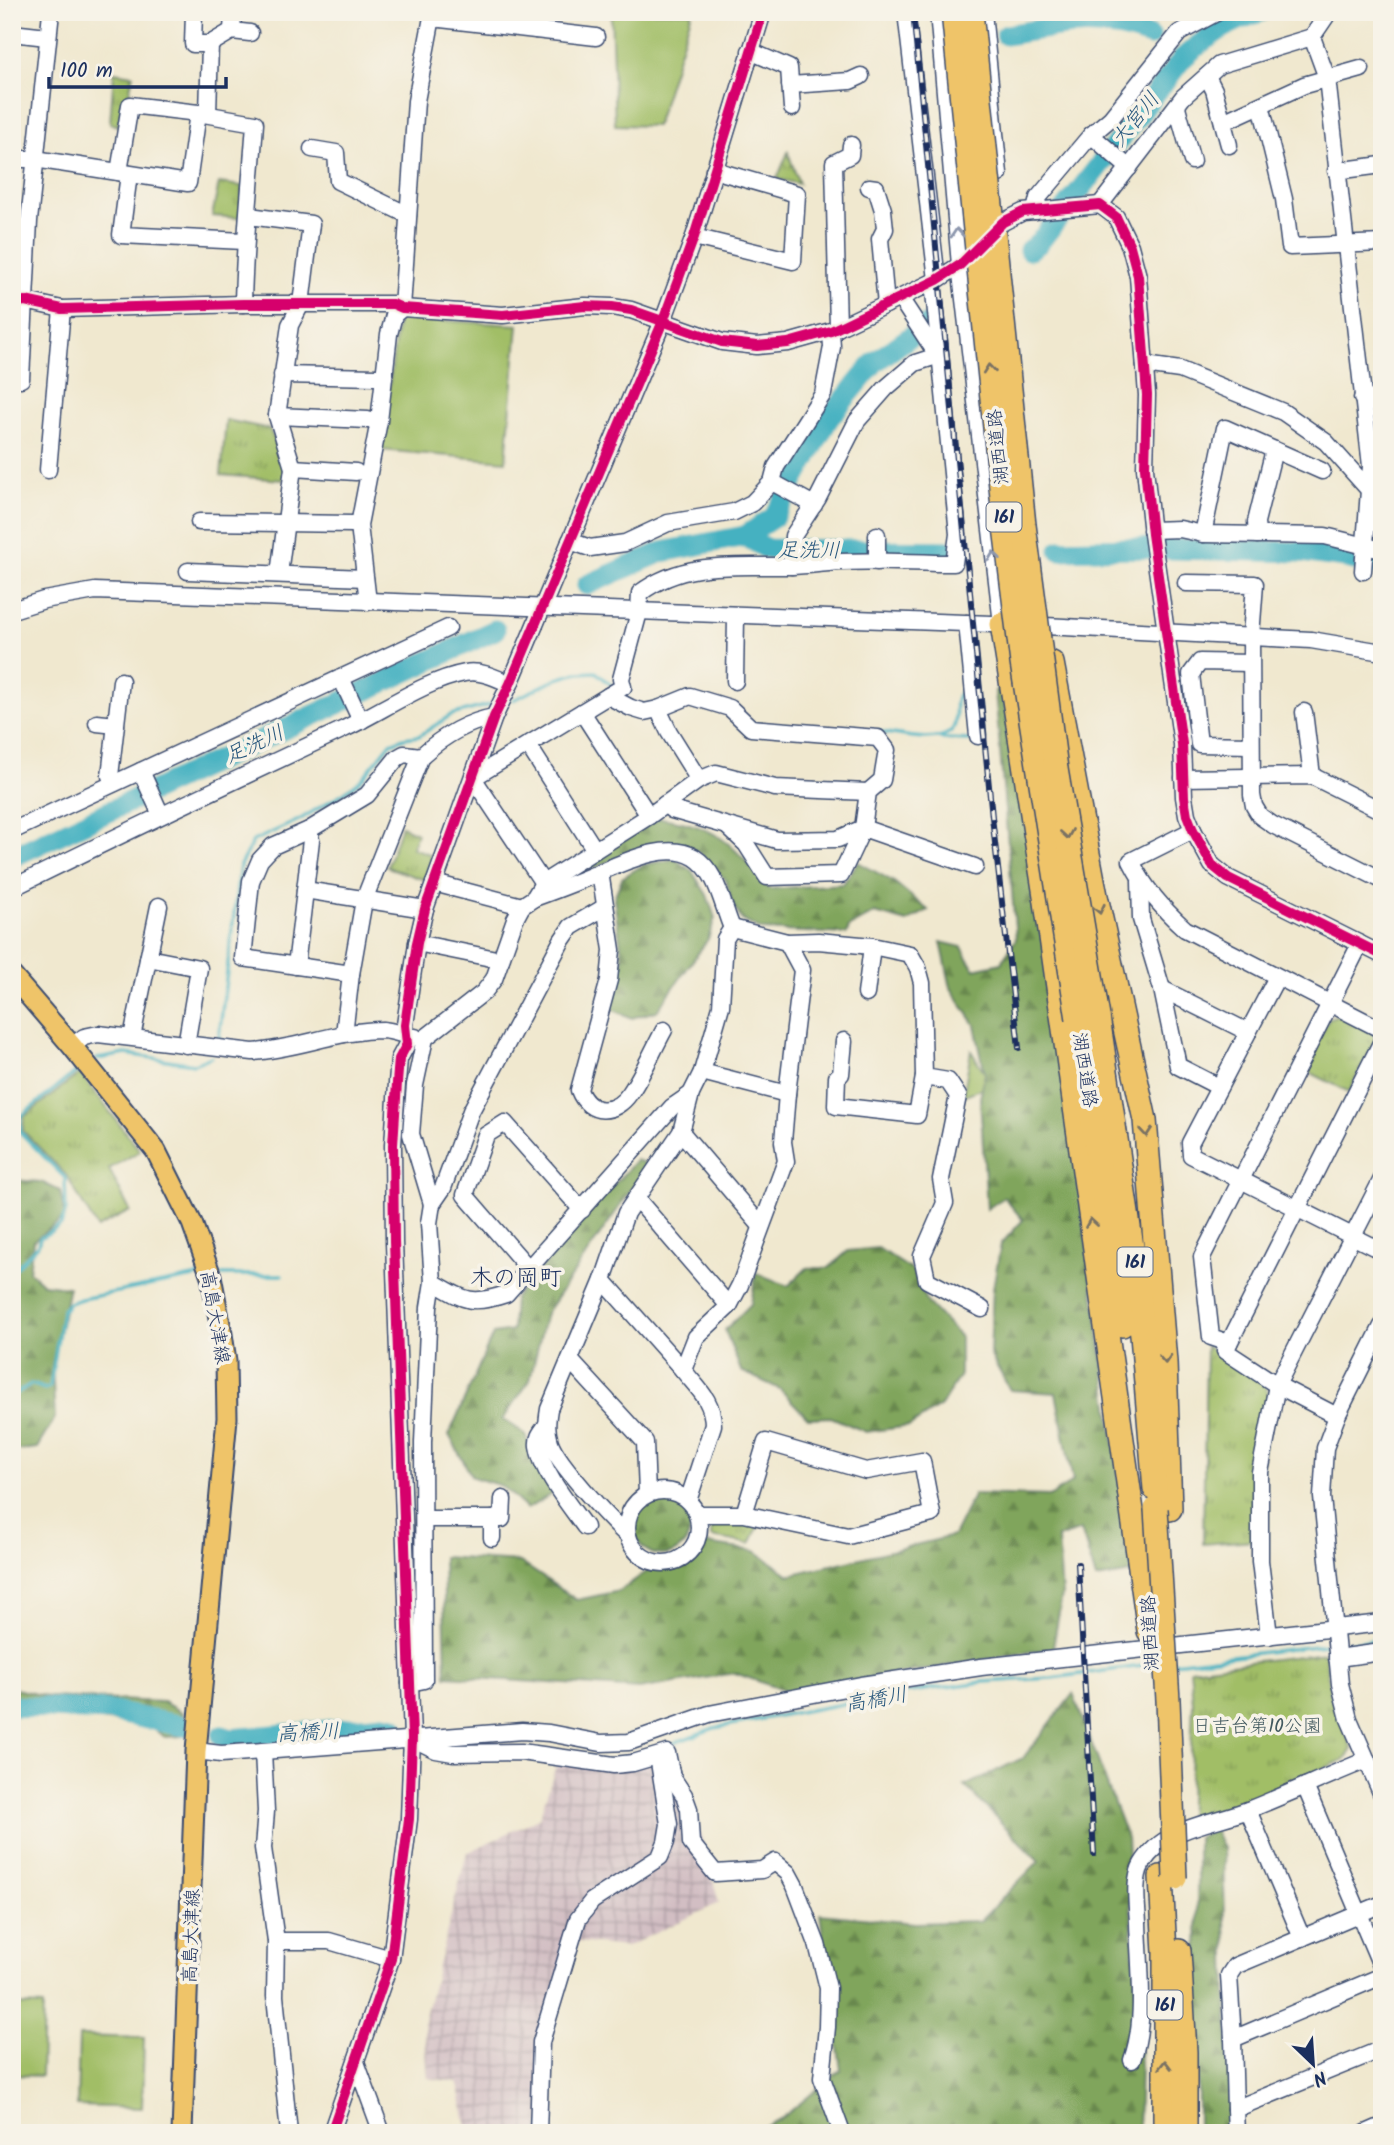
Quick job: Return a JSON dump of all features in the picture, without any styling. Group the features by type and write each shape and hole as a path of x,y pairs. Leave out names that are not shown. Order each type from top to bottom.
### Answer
{"highway":[{"name":"湖西道路","path":"953,12 1005,527 1022,663 1138,1288 1150,1509 1149,1631 1168,1878 1185,2052 1185,2133"},
{"name":"湖西道路","path":"971,12 1029,565 1088,1018"},
{"path":"1002,624 1046,902 1150,1509"},
{"path":"1045,626 1096,896 1145,1120 1165,1362 1150,1509"},
{"name":"湖西道路","path":"1150,1509 1171,1598 1165,2133"}],"main road":[{"name":"高島大津線","path":"12,976 72,1045 156,1151 191,1223 211,1276 226,1361 227,1418 197,1745 182,2133"}],"street":[{"path":"21,379 18,302 20,221 35,159 51,12"},
{"path":"194,12 193,44 210,44 232,31 250,33"},
{"path":"232,31 233,12"},
{"path":"536,30 538,12"},
{"path":"331,2133 391,1959 409,1819 412,1738 394,1242 393,1145 400,1059 407,1044 405,1025 417,943 425,909 494,717 663,321 694,237 763,12"},
{"path":"473,778 623,687 621,679 639,612 640,593 655,582 688,569 738,564 792,566 841,562 954,563 958,534 936,351 935,281 906,12"},
{"path":"938,12 960,265 1002,624"},
{"path":"984,12 992,50"},
{"path":"993,12 992,50 998,165 1045,626"},
{"path":"1035,211 1038,198 1091,135 1111,118 1179,33 1218,12"},
{"path":"1096,205 1183,97 1219,65 1312,37 1329,12"},
{"path":"368,602 359,525 379,421 389,334 394,315 402,308 416,101 432,15 596,37"},
{"path":"12,33 47,37"},
{"path":"1312,37 1327,78 1362,398 1376,492 1371,550 1363,571"},
{"path":"12,159 35,159 188,183 203,113 210,44"},
{"path":"750,51 789,68 792,108"},
{"path":"1223,122 1327,78 1361,69"},
{"path":"790,85 850,81 861,76"},
{"path":"1207,76 1229,145"},
{"path":"1261,104 1284,199 1290,247 1382,243"},
{"path":"243,304 244,241 249,216 256,123 203,113 130,105 121,234 244,241"},
{"path":"1177,107 1192,161"},
{"path":"1091,135 1129,167"},
{"path":"570,541 590,548 625,543 668,523 734,512 752,503 772,482 776,467 823,394 834,330 834,163 850,155 851,145"},
{"path":"312,149 336,153 338,181 408,215"},
{"path":"1336,170 1382,165"},
{"path":"694,237 793,261 797,194 714,170"},
{"path":"869,187 876,188 883,210 885,229 880,239 893,301 911,317 936,351"},
{"path":"18,302 62,309 243,304 393,304 402,308 503,316 585,306 612,307 631,310 722,342 757,345 788,343 834,330 935,281 960,265 1003,222 1023,212 1096,205 1116,217 1130,246 1138,276 1145,365 1145,468 1151,532 1182,744 1185,806 1193,830 1212,865 1228,878 1382,955"},
{"path":"249,216 311,224 301,304 290,325 277,416 293,468 279,574"},
{"path":"48,470 62,309"},
{"path":"792,566 793,536 813,505 858,421 886,388 915,363 936,351"},
{"path":"1145,365 1180,370 1283,412 1326,442 1376,492"},
{"path":"282,376 377,377"},
{"path":"1362,398 1382,399"},
{"path":"277,416 368,420"},
{"path":"1203,534 1225,428 1322,471"},
{"path":"1257,535 1256,522 1274,450"},
{"path":"293,468 356,472"},
{"path":"772,482 813,505"},
{"path":"199,523 353,524"},
{"path":"1151,532 1180,529 1203,534 1325,536 1371,550"},
{"path":"877,535 877,562"},
{"path":"188,571 365,578"},
{"path":"1186,583 1255,584 1250,663 1250,744 1254,806 1260,816 1382,880"},
{"path":"12,610 44,600 95,592 1045,626 1311,640 1382,652"},
{"path":"735,681 736,616"},
{"path":"967,623 978,736"},
{"path":"12,831 342,680 448,628"},
{"path":"1250,663 1200,662 1191,674 1199,744 1250,744"},
{"path":"12,888 160,813 444,678 468,672 486,674 510,684"},
{"path":"342,680 359,717"},
{"path":"114,783 110,776 121,681"},
{"path":"608,696 644,712 690,696 730,708 751,727 878,738 887,750 882,780 868,792 863,828 841,875 767,877 746,844 726,825"},
{"path":"658,709 699,780"},
{"path":"582,712 649,816"},
{"path":"1304,712 1312,776"},
{"path":"344,1034 364,900 421,756 465,725 494,717"},
{"path":"97,723 116,725"},
{"path":"528,746 595,850"},
{"path":"351,974 243,958 251,881 260,860 273,846 309,830 367,794 397,758 404,754 421,756"},
{"path":"141,772 160,813"},
{"path":"432,1204 411,1134 415,1086 425,1038 484,992 494,979 515,919 543,883 649,816 699,780 716,773 775,788 868,792"},
{"path":"1183,778 1312,776 1382,811"},
{"path":"473,778 543,883"},
{"path":"665,804 672,810 777,840 838,839 863,828 975,867"},
{"path":"296,966 311,840 309,830"},
{"path":"1193,830 1131,861 1162,908 1185,929 1382,1030"},
{"path":"434,883 528,902 638,856 675,851 694,857 718,887 732,928"},
{"path":"600,872 612,950 609,980 579,1090 589,1106 594,1110 603,1110 617,1105 629,1096 664,1030"},
{"path":"1140,878 1141,919 1162,989 1178,1066 1219,1087"},
{"path":"305,891 425,909"},
{"path":"132,1037 159,906"},
{"path":"410,1683 424,1681 423,1442 429,1307 433,1282 429,1223 432,1204 443,1188 471,1111 562,940 571,926 605,907"},
{"path":"732,928 787,942 818,941 872,946 910,954 922,983 924,1077 917,1115 836,1106 837,1077 841,1074 844,1041"},
{"path":"585,1527 548,1471 538,1447 538,1436 546,1426 550,1409 603,1280 626,1213 681,1132 721,1006 725,939 732,928"},
{"path":"683,1370 696,1337 729,1306 740,1285 786,1161 783,1142 787,1094 802,970 787,942"},
{"path":"417,943 500,960"},
{"path":"1229,1343 1211,1337 1202,1257 1360,944"},
{"path":"866,994 872,946"},
{"path":"148,958 199,968 186,1045"},
{"path":"1277,977 1190,1143 1191,1156 1382,1251"},
{"path":"1162,989 1248,1032"},
{"path":"72,1045 84,1037 98,1034 253,1052 274,1051 344,1034 380,1030 425,1038"},
{"path":"380,1030 394,1043 400,1059"},
{"path":"1337,1416 1277,1385 1225,1351 1382,1041"},
{"path":"702,1072 787,1094"},
{"path":"924,1077 948,1082 958,1096 941,1180 945,1203 922,1256 927,1280 982,1309"},
{"path":"433,1282 459,1297 482,1302 506,1294 671,1107 691,1094"},
{"path":"528,1269 465,1195 486,1135 505,1123 582,1210"},
{"path":"681,1132 761,1226"},
{"path":"1269,1636 1260,1561 1260,1472 1277,1385 1382,1179"},
{"path":"636,1198 729,1306"},
{"path":"603,1280 707,1398 713,1412 713,1425 693,1508 699,1529 695,1543 686,1554 673,1561 659,1563 645,1558 634,1549 628,1535 627,1519 634,1504 647,1494 669,1491 693,1508 744,1514 848,1536 932,1514 922,1461 866,1471 766,1442 744,1514"},
{"path":"1382,1326 1337,1416 1325,1448 1322,1485 1337,1658 1349,1719 1382,1795"},
{"path":"570,1360 645,1442 647,1494"},
{"path":"546,1426 555,1454 615,1525 628,1535"},
{"path":"424,1519 502,1519 503,1499"},
{"path":"492,1519 492,1538"},
{"path":"197,1745 221,1754 522,1731 601,1743 629,1742 709,1714 861,1685 981,1667 1382,1623"},
{"path":"1337,1658 1382,1652"},
{"path":"538,2133 541,2042 578,1919 592,1901 660,1857 666,1842 669,1824 653,1735"},
{"path":"412,1738 436,1751 453,1754 521,1752 614,1765 633,1763 667,1753 673,1777 690,1809 691,1843 715,1873 762,1870 775,1862 788,1873 795,1886 817,1944 828,1988 822,2078 842,2133"},
{"path":"263,1751 266,1811 263,1848 276,1941 275,1996 289,2133"},
{"path":"1132,2060 1137,2048 1140,2022 1137,1889 1140,1867 1155,1847 1190,1827 1248,1810 1367,1760"},
{"path":"1305,1786 1382,1968"},
{"path":"1248,1810 1302,1938"},
{"path":"1236,2133 1229,1975 1235,1966 1382,1904"},
{"path":"276,1941 329,1941 391,1959"},
{"path":"1233,2039 1382,1976"},
{"path":"1235,2109 1382,2049"},
{"path":"356,2062 382,2133"},
{"path":"1366,2133 1382,2127"}],"shaded area":[{"path":"680,1756 719,1903 626,1947 578,1942 553,2035 543,2133 468,2133 458,2082 428,2078 424,2020 467,1853 539,1818 556,1766"}],"green space":[{"path":"611,12 692,12 656,126 615,125"},
{"path":"114,72 133,75 128,98 123,98 118,126 110,123"},
{"path":"788,152 799,184 777,179"},
{"path":"219,183 242,186 240,218 212,216"},
{"path":"398,318 518,325 506,461 381,450"},
{"path":"226,420 269,429 286,463 283,480 221,475"},
{"path":"1001,684 1040,904 1132,1573 1096,1579 1081,1530 1058,1538 1062,1595 1053,1648 788,1692 735,1673 639,1689 446,1676 443,1557 520,1562 577,1600 619,1591 649,1570 706,1544 755,1551 789,1575 953,1536 974,1494 1051,1496 1073,1481 1056,1393 1010,1390 990,1354 993,1288 1001,1244 1023,1220 1004,1197 987,1209 980,1098 985,1074 975,1025 951,988 941,942 962,947 974,969 1001,963 1016,939 995,691"},
{"path":"660,818 697,826 724,840 769,889 843,884 858,862 894,882 928,910 907,922 875,913 849,927 847,934 761,930 742,920 732,903 726,880 699,852 681,843 650,844 569,879 561,876"},
{"path":"401,826 417,833 412,848 432,855 425,880 387,867"},
{"path":"674,859 691,870 707,895 715,918 708,939 657,1011 632,1018 611,1009 623,962 614,898 622,878 643,865"},
{"path":"1340,1014 1372,1031 1375,1041 1349,1092 1303,1069 1329,1018"},
{"path":"971,1051 989,1079 985,1087 963,1096"},
{"path":"80,1073 140,1151 109,1169 130,1211 97,1228 66,1175 23,1131 24,1117"},
{"path":"636,1160 649,1164 546,1313 530,1380 503,1419 525,1434 553,1493 527,1509 502,1486 472,1477 449,1435 493,1334 512,1331 514,1298"},
{"path":"12,1180 41,1182 60,1191 65,1217 33,1241 29,1271 43,1284 69,1287 52,1366 55,1418 37,1448 12,1451"},
{"path":"878,1248 913,1271 926,1301 960,1337 960,1375 941,1406 910,1426 866,1432 831,1417 808,1418 780,1389 741,1371 725,1330 751,1304 756,1273 788,1286 807,1268 829,1268 848,1251"},
{"path":"1206,1346 1265,1385 1269,1397 1253,1540 1203,1544"},
{"path":"662,1499 673,1501 682,1507 688,1516 688,1538 682,1547 673,1553 662,1555 651,1553 642,1547 636,1538 634,1527 636,1516 642,1507 651,1501"},
{"path":"713,1517 759,1525 750,1544 711,1537"},
{"name":"日吉台第10公園","path":"1325,1653 1330,1693 1352,1749 1346,1759 1188,1825 1193,1702 1190,1669"},
{"path":"12,1688 48,1697 163,1702 183,1713 181,1736 165,1737 149,1726 12,1709"},
{"path":"1073,1694 1127,1838 1140,2065 1138,2133 754,2133 782,2118 841,2070 820,1914 915,1923 980,1921 1039,1861 965,1786 1023,1758"},
{"path":"1214,1830 1223,1848 1231,2133 1198,2133 1197,1838"},
{"path":"12,2005 43,2006 41,2076 12,2075"},
{"path":"79,2036 144,2038 142,2108 77,2106"}],"waterway":[{"name":"大宮川","path":"1029,250 1038,244 1183,58 1219,31 1261,12"},
{"name":"大宮川","path":"1006,35 1061,26 1095,25 1112,26 1150,36"},
{"name":"大宮川","path":"745,536 774,517 829,418 875,362 928,324"},
{"name":"足洗川","path":"587,585 662,552 745,536 767,549 959,551"},
{"name":"足洗川","path":"1060,550 1130,548 1302,552 1382,566"},
{"name":"足洗川","path":"12,857 495,630"},
{"path":"513,700 557,679 577,673 596,672 610,684"},
{"path":"878,732 926,738 943,736 954,728 957,697 967,688"},
{"path":"218,1045 240,865 253,841 299,820 345,792 361,780 391,743 419,736 451,715 489,705"},
{"path":"938,737 972,740"},
{"path":"97,1059 126,1054 194,1064 211,1057"},
{"path":"12,1272 38,1245 40,1238 61,1225 66,1211 65,1178 20,1132 20,1117 78,1070"},
{"path":"12,1396 31,1384 45,1389 50,1387 62,1311 69,1303 204,1275"},
{"path":"222,1275 282,1275"},
{"name":"高橋川","path":"1347,1643 1382,1639"},
{"name":"高橋川","path":"1173,1663 1324,1645"},
{"name":"高橋川","path":"663,1747 714,1728 896,1694 1158,1664"},
{"name":"高橋川","path":"12,1706 109,1711 183,1726"},
{"name":"高橋川","path":"222,1736 231,1739 384,1725 394,1727"}],"railway":[{"path":"913,12 992,817 1019,1048"},
{"path":"1078,1564 1094,1854"}],"cycle path":[{"path":"331,2133 391,1959 409,1819 412,1738 394,1242 393,1145 399,1059 407,1044 405,1025 417,943 425,909 494,717 663,321 694,237 763,12"},
{"path":"12,303 25,301 62,309 243,304 393,304 402,308 503,315 585,306 612,307 631,310 722,342 757,346 788,343 831,331 937,280 960,265 1003,222 1023,212 1100,205 1116,217 1130,246 1138,276 1147,395 1145,468 1182,744 1187,815 1212,865 1228,878 1382,955"}],"district":[{"name":"木の岡町","path":"516,1277"}]}
